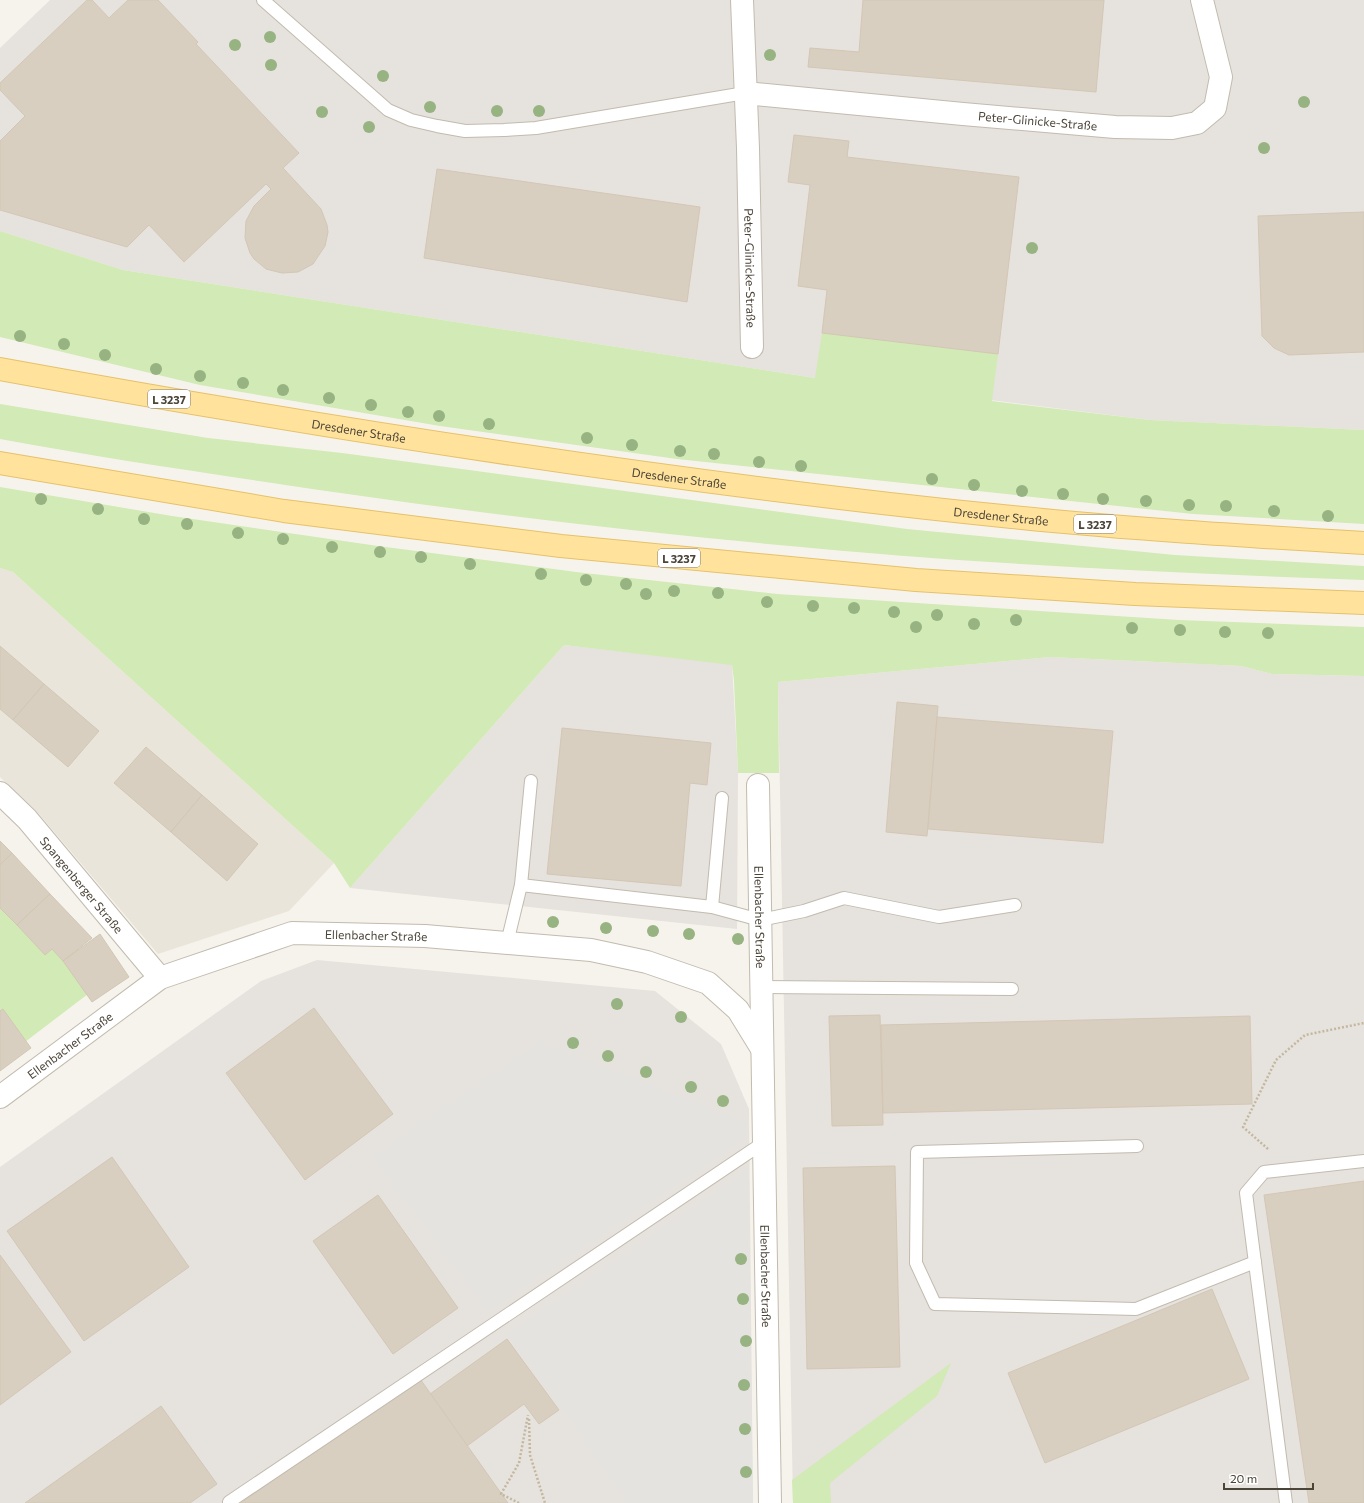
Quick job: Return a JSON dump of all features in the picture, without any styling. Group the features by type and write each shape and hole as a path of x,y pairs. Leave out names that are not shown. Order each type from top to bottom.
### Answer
{"main road":[{"name":"Dresdener Straße","path":"0,369 92,386 440,444 826,497 1014,518 1259,537 1364,543"},
{"name":"L 3237","path":"0,463 284,511 561,546 916,580 1135,594 1364,603"}],"street":[{"name":"Peter-Glinicke-Straße","path":"742,0 748,148 752,347"},
{"name":"Peter-Glinicke-Straße","path":"745,93 978,116 1115,127 1172,128 1197,123 1215,108 1221,77 1202,0"},
{"name":"Ellenbacher Straße","path":"758,785 770,1503"},
{"name":"Spangenberger Straße","path":"0,793 27,819 160,978"},
{"name":"Ellenbacher Straße","path":"0,1097 160,978 292,933 425,936 591,950 647,962 708,983 738,1010 762,1050"}],"lane":[{"path":"263,0 388,110 411,120 437,126 465,131 536,128 745,93"},
{"path":"507,943 521,885 531,781"},
{"path":"712,907 722,798"},
{"path":"521,885 712,907 760,920 804,911 844,898 939,917 1015,905"},
{"path":"761,987 1012,989"},
{"path":"229,1502 763,1143"},
{"path":"1137,1146 917,1152 916,1263 935,1304 1136,1309 1255,1262"},
{"path":"1286,1503 1246,1193 1264,1172 1364,1161"}],"path":[{"path":"1279,1170 1276,1156 1243,1127 1276,1060 1305,1035 1364,1023"},
{"path":"519,1503 501,1494 519,1463 528,1415 530,1455 545,1503"}],"shaded area":[{"path":"50,0 1364,0 1364,430 1150,420 815,378 123,270 0,231 0,48"},
{"path":"0,568 13,572 334,863 289,911 158,954 39,814 0,777"},
{"path":"564,645 732,664 738,773 737,929 350,888"},
{"path":"1050,657 1241,666 1272,674 1364,676 1364,1503 793,1503 778,682"},
{"path":"317,960 655,991 721,1044 749,1109 753,1503 0,1503 0,1167 261,981"},
{"path":"540,1042 746,1122 748,1137 487,1311 371,1156"},
{"path":"748,1170 753,1503 628,1503 508,1334"}],"green space":[{"path":"0,231 123,270 815,378 822,333 998,354 992,401 1150,420 1364,430 1364,524 1193,514 677,459 440,426 200,385 0,337"},
{"path":"0,404 208,438 342,453 907,529 1175,555 1364,566 1364,580 1144,571 925,558 714,539 583,525 324,491 97,456 0,439"},
{"path":"0,487 172,516 378,546 584,573 777,594 1179,620 1364,627 1364,676 1272,674 1241,666 1050,657 778,682 779,773 738,773 732,665 564,645 350,888 334,863 13,572 0,568"},
{"path":"0,863 105,981 0,1061"},
{"path":"951,1363 937,1396 830,1483 831,1503 793,1503 792,1480"}],"building":[{"path":"87,0 92,0 109,18 128,0 158,0 198,42 196,44 299,153 283,168 321,209 328,232 325,246 313,264 298,272 282,273 266,269 254,259 250,253 245,238 246,221 254,206 271,189 266,184 184,262 149,225 127,247 0,210 0,141 25,116 0,90 0,83"},
{"path":"863,0 1104,0 1096,92 808,67 810,48 859,52"},
{"path":"794,135 849,141 847,157 1019,177 998,354 822,333 827,290 798,286 810,185 788,182"},
{"path":"437,169 700,207 687,302 424,258"},
{"path":"1364,212 1364,352 1289,355 1274,348 1262,336 1258,216"},
{"path":"0,646 44,684 13,720 0,709"},
{"path":"44,684 99,731 68,767 13,720"},
{"path":"897,702 938,706 927,836 886,832"},
{"path":"937,717 1113,731 1103,843 928,829"},
{"path":"562,728 711,743 707,785 690,783 681,886 547,874"},
{"path":"146,747 202,795 171,832 114,783"},
{"path":"202,795 258,844 227,881 171,832"},
{"path":"0,841 12,853 0,865"},
{"path":"12,853 50,894 17,925 0,908 0,865"},
{"path":"50,894 92,938 63,961 52,949 45,955 17,925"},
{"path":"100,934 129,977 92,1002 63,961"},
{"path":"314,1008 393,1114 305,1180 226,1073"},
{"path":"3,1009 31,1048 0,1071 0,1011"},
{"path":"880,1015 883,1125 832,1126 829,1016"},
{"path":"1250,1016 1252,1104 883,1113 881,1025"},
{"path":"112,1157 189,1267 84,1341 7,1231"},
{"path":"895,1166 900,1367 807,1369 803,1168"},
{"path":"1364,1181 1364,1503 1309,1503 1264,1195"},
{"path":"378,1195 458,1308 393,1354 313,1241"},
{"path":"0,1255 71,1352 0,1405"},
{"path":"1212,1289 1249,1379 1045,1463 1008,1373"},
{"path":"507,1339 559,1410 539,1424 524,1404 467,1446 430,1394"},
{"path":"418,1376 508,1503 241,1503"},
{"path":"161,1406 217,1484 190,1503 25,1503"}]}
